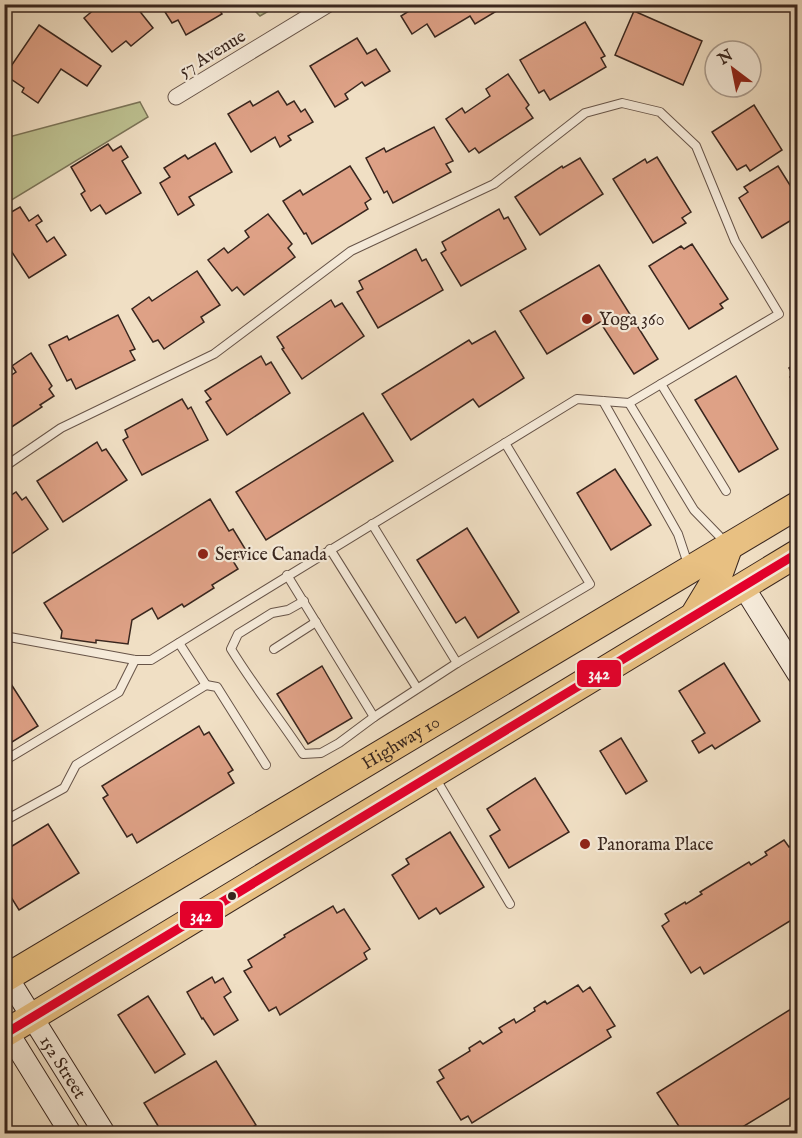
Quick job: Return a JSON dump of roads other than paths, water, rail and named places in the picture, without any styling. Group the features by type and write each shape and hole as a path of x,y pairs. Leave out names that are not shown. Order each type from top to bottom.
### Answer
{"highway":[{"name":"Highway 10","path":"6,976 798,505"},
{"path":"743,586 741,572 761,527"},
{"path":"692,617 719,574 729,546"},
{"path":"6,1030 33,1017 798,553"}],"main road":[{"path":"743,586 798,674"},
{"name":"152 Street","path":"6,976 105,1134"},
{"name":"152 Street","path":"6,1030 71,1134"}],"street":[{"name":"57 Avenue","path":"177,97 329,4"}],"lane":[{"path":"4,467 61,428 214,354 351,251 494,184 585,113 622,103 660,112 696,146 735,241 779,314 628,402 577,399 151,660 135,660 4,636"},
{"path":"661,384 726,491"},
{"path":"603,401 678,534 690,570"},
{"path":"628,402 694,510 729,546"},
{"path":"304,602 288,610 272,613 238,634 231,649 303,754 321,753 339,743 417,688 590,584 505,443"},
{"path":"372,524 457,663"},
{"path":"330,549 417,688"},
{"path":"287,575 374,717"},
{"path":"274,649 316,622"},
{"path":"179,643 206,685"},
{"path":"4,761 119,692 135,660"},
{"path":"4,821 64,788 76,765 206,685 217,687 266,765"},
{"path":"433,776 510,904"}],"place":[{"name":"Yoga 360","path":"587,319"},
{"name":"Service Canada","path":"203,554"},
{"name":"Panorama Place","path":"585,844"}]}
